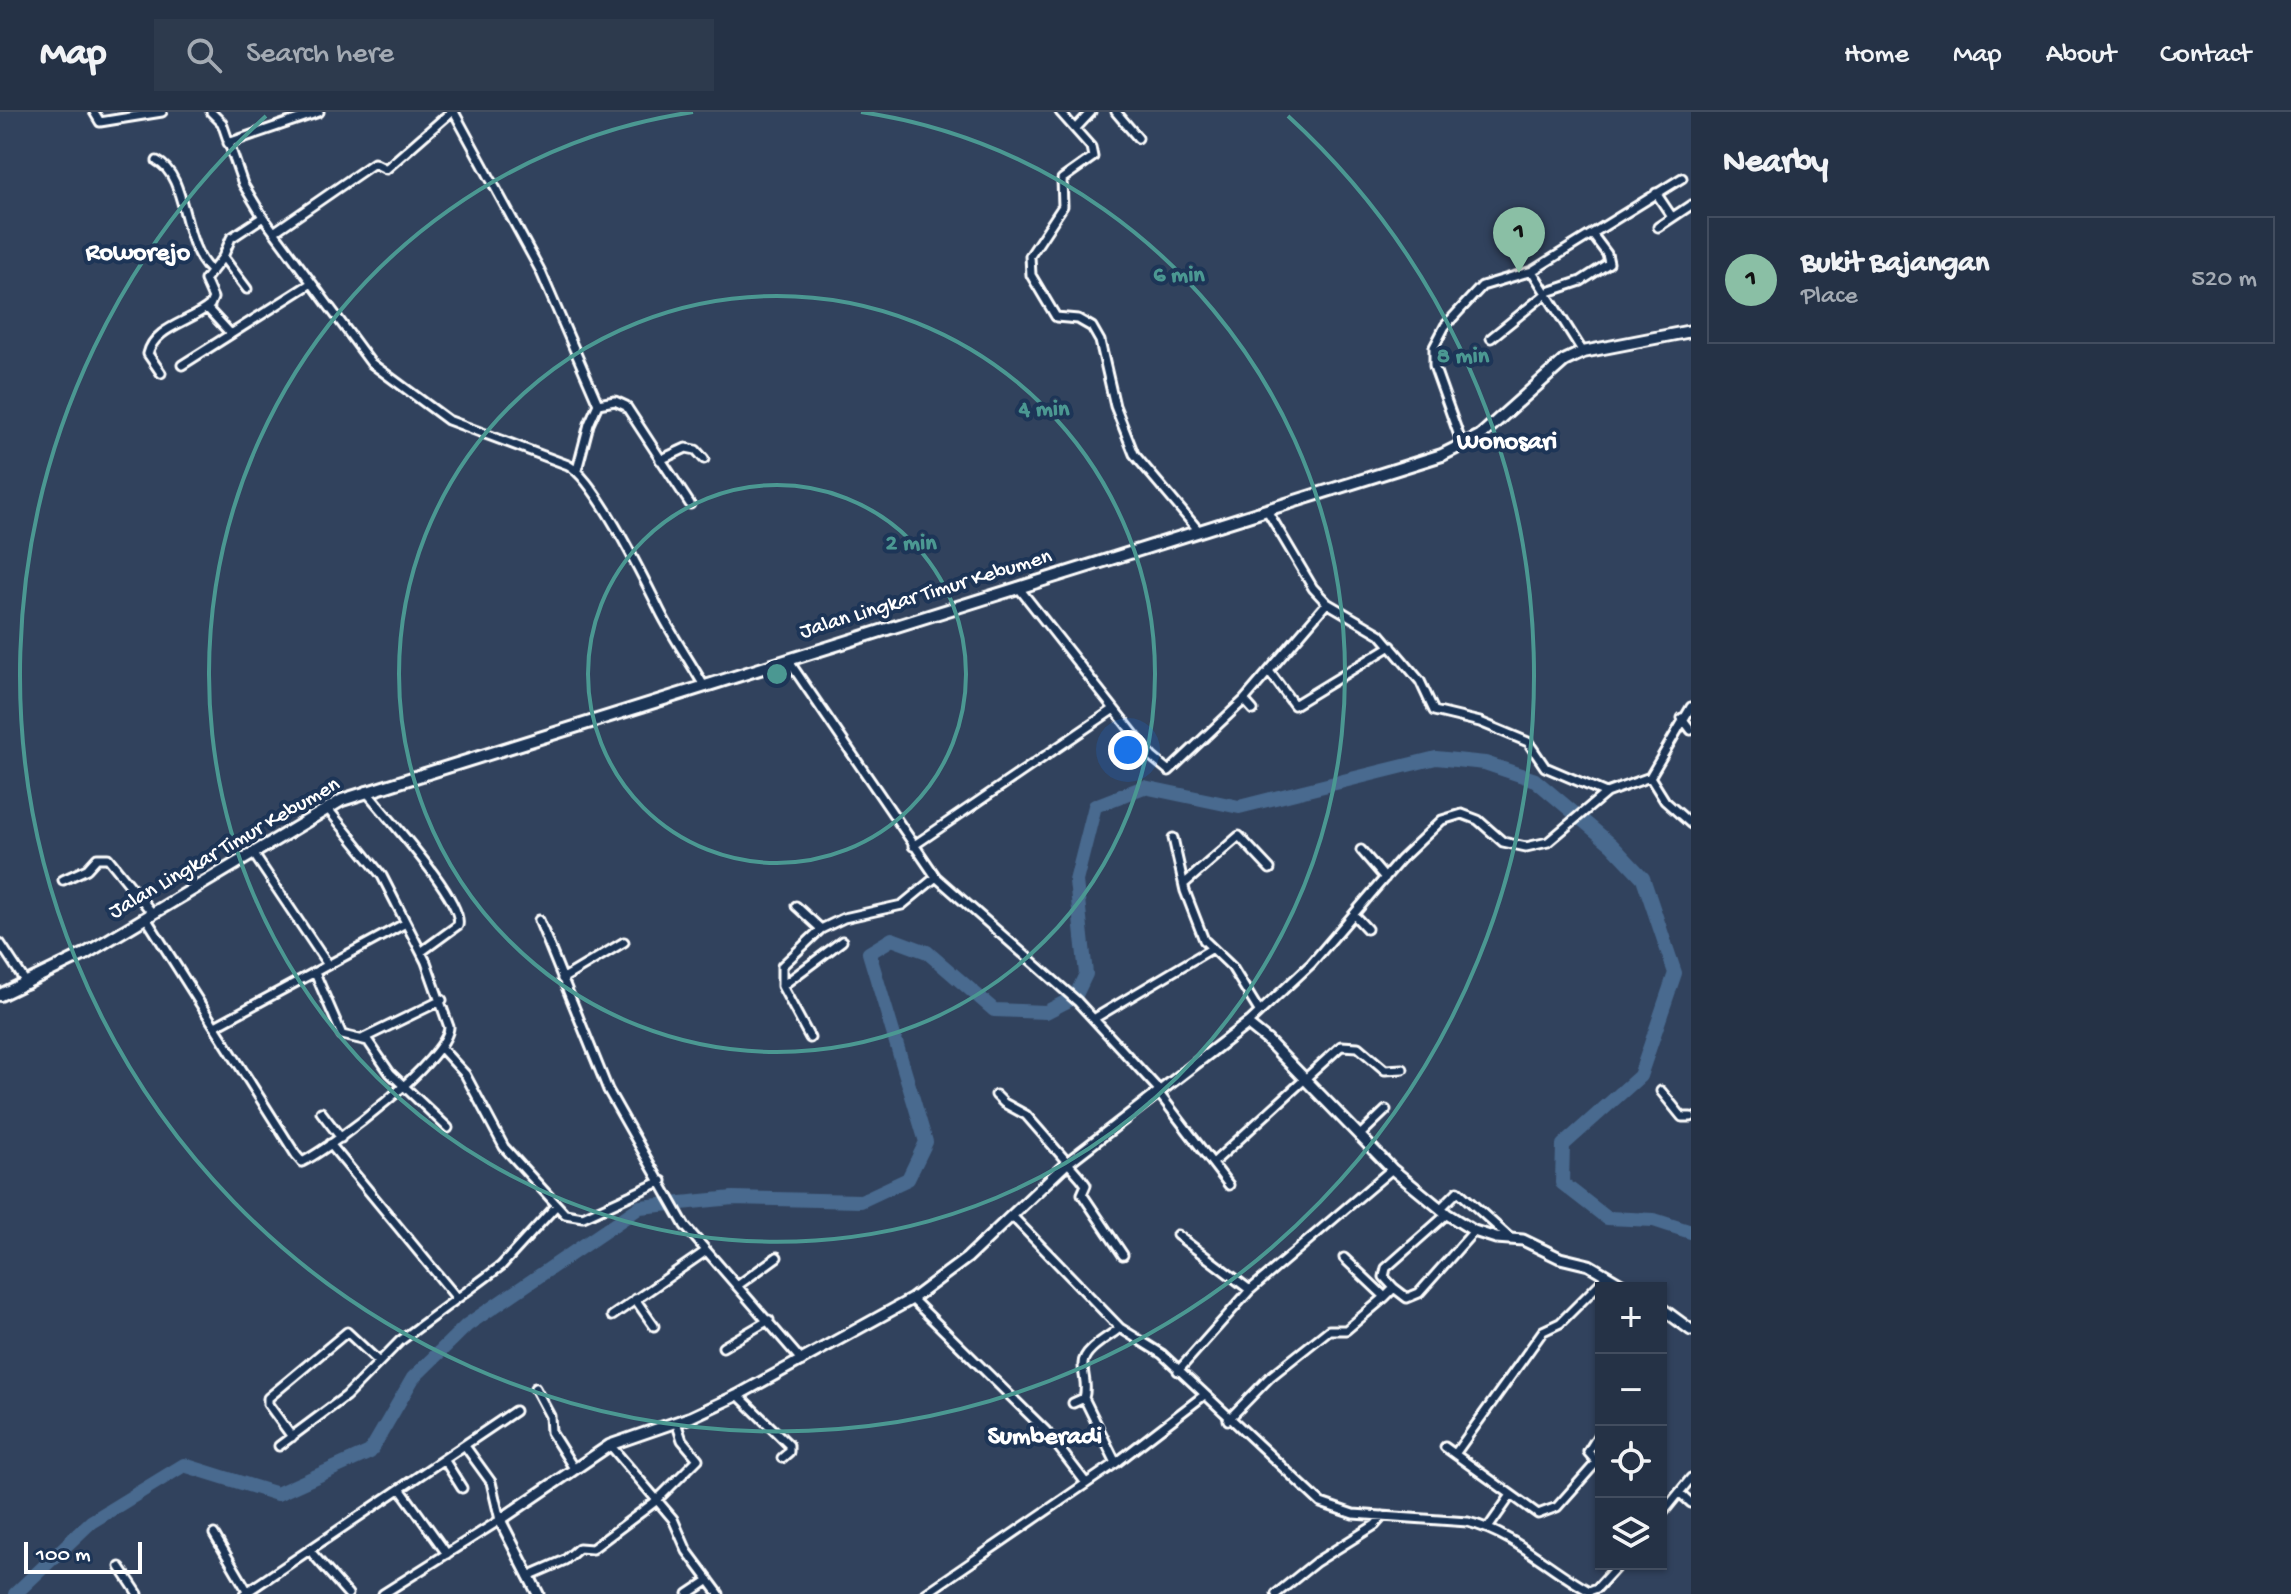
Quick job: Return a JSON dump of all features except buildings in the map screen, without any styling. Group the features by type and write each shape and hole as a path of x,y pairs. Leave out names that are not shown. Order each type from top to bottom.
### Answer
{"main road":[{"name":"Jalan Lingkar Timur Kebumen","path":"0,995 27,984 150,916 328,809 366,791 1268,512 1463,447 1564,361 1583,352 1691,331"}],"street":[{"path":"94,112 100,122 162,112"},
{"path":"211,112 222,123 243,184 263,217 371,363 432,410 459,425 577,470 631,551 658,607 704,686"},
{"path":"228,143 319,112"},
{"path":"274,232 374,163 386,169 452,112 540,270 598,404 589,424 577,470"},
{"path":"1060,112 1091,147 1093,157 1062,179 1063,206 1031,251 1031,275 1056,317 1078,319 1092,327 1100,341 1115,406 1134,454 1199,531"},
{"path":"1076,128 1091,112"},
{"path":"1116,112 1138,138"},
{"path":"157,161 171,173 195,250 210,270"},
{"path":"1463,447 1437,379 1433,356 1438,336 1482,286 1532,271 1682,178"},
{"path":"1656,193 1672,217"},
{"path":"1658,227 1691,205"},
{"path":"161,373 148,354 151,344 170,328 207,308 213,298 205,280 210,270 223,257 231,238 263,217"},
{"path":"1491,338 1548,292 1581,281 1609,263 1607,254 1592,234"},
{"path":"223,257 247,289"},
{"path":"1532,271 1583,352"},
{"path":"182,365 310,284"},
{"path":"207,308 230,333"},
{"path":"598,404 615,401 624,405 690,504"},
{"path":"660,460 686,448 696,450 704,459"},
{"path":"1268,512 1301,573 1327,603 1366,623 1391,646 1420,681 1434,711 1480,722 1528,742 1543,764 1604,796"},
{"path":"1018,587 1159,765 1169,771 1244,700 1327,603"},
{"path":"1269,671 1294,705 1391,646"},
{"path":"788,660 936,877 1095,1018 1159,1092 1229,1185"},
{"path":"1244,700 1253,710"},
{"path":"383,1594 610,1445 676,1422 738,1395 912,1299 967,1258 1067,1163 1247,1024 1296,980 1426,833 1455,815 1469,815 1503,842 1526,847 1548,842 1564,833 1604,796 1650,777 1691,707"},
{"path":"913,846 1114,709"},
{"path":"1682,718 1691,730"},
{"path":"1650,777 1665,801 1691,824"},
{"path":"366,791 432,873 459,916 458,925 421,952"},
{"path":"63,880 87,869 97,858 108,858 150,916 302,1162 341,1138 405,1084 442,1049 449,1037 442,1000 376,865 328,809"},
{"path":"1184,884 1239,836 1270,869"},
{"path":"1173,838 1184,884 1211,949 1232,967 1259,1011"},
{"path":"1361,850 1385,878"},
{"path":"253,853 328,965"},
{"path":"810,1038 782,986 782,966 821,929 844,918 902,905 936,877"},
{"path":"796,906 821,929"},
{"path":"1354,915 1367,929"},
{"path":"539,920 608,1090 685,1226 802,1361"},
{"path":"217,1025 404,924"},
{"path":"782,986 842,941"},
{"path":"562,979 624,942"},
{"path":"0,943 27,984"},
{"path":"1095,1018 1211,949"},
{"path":"315,973 342,1035 364,1038 442,1000"},
{"path":"1247,1024 1392,1169 1444,1211 1474,1231 1510,1238 1589,1265 1618,1282"},
{"path":"364,1038 390,1073 448,1128"},
{"path":"1213,1163 1347,1044 1358,1047 1385,1070 1403,1069"},
{"path":"442,1049 465,1074 504,1147 556,1206 570,1217 583,1217 663,1184"},
{"path":"1661,1091 1682,1117 1691,1117"},
{"path":"996,1095 1026,1115 1084,1181 1082,1194 1123,1255"},
{"path":"1359,1136 1386,1110"},
{"path":"321,1112 341,1138"},
{"path":"330,1144 456,1297"},
{"path":"1178,1371 1250,1290 1392,1169"},
{"path":"1474,1231 1419,1293 1407,1298 1394,1288 1383,1272 1459,1192 1510,1238"},
{"path":"279,1446 346,1396 379,1362 456,1297 503,1264 556,1206"},
{"path":"1012,1216 1120,1328 1155,1348 1228,1420 1321,1503 1353,1514 1468,1522 1488,1528 1512,1539 1589,1591 1597,1588 1614,1570"},
{"path":"1177,1235 1250,1290"},
{"path":"612,1316 706,1251"},
{"path":"737,1286 777,1257"},
{"path":"1344,1258 1385,1297"},
{"path":"1455,1454 1543,1331 1560,1323 1607,1276"},
{"path":"1228,1420 1270,1377 1324,1334 1333,1329 1346,1330 1394,1288"},
{"path":"635,1299 654,1326"},
{"path":"912,1299 1046,1431 1086,1483"},
{"path":"1667,1312 1691,1330"},
{"path":"723,1347 769,1320"},
{"path":"1116,1463 1084,1398 1087,1382 1082,1364 1086,1354 1120,1328"},
{"path":"292,1437 268,1404 270,1397 347,1332 379,1362"},
{"path":"535,1388 550,1416 550,1430 573,1467"},
{"path":"738,1395 789,1445 789,1452 782,1458"},
{"path":"925,1594 1116,1463 1203,1396"},
{"path":"1073,1403 1084,1398"},
{"path":"214,1534 246,1593 311,1552 515,1411"},
{"path":"528,1576 565,1560 579,1548 592,1549 656,1501 698,1459 682,1440 676,1422"},
{"path":"1595,1441 1588,1452 1595,1461"},
{"path":"610,1445 673,1519 687,1551 719,1594"},
{"path":"465,1446 491,1482 500,1520 538,1594"},
{"path":"1445,1447 1543,1515 1557,1507 1595,1468"},
{"path":"445,1461 462,1488"},
{"path":"1667,1507 1691,1478"},
{"path":"401,1490 447,1554"},
{"path":"1680,1493 1691,1503"},
{"path":"1488,1528 1511,1495"},
{"path":"1276,1594 1316,1562 1375,1525 1383,1516"},
{"path":"311,1552 348,1594"},
{"path":"120,1567 138,1594"},
{"path":"688,1594 709,1580"}],"waterway":[{"path":"15,1594 91,1522 184,1465 277,1494 370,1452 413,1378 467,1325 640,1207 733,1198 861,1201 908,1179 926,1142 869,953 892,939 927,952 994,1010 1046,1012 1075,997 1086,974 1076,881 1095,806 1144,787 1239,807 1436,758 1485,763 1535,780 1612,845 1643,878 1675,973 1640,1076 1563,1145 1562,1183 1607,1218 1654,1220 1691,1232"}],"place":[{"name":"Bukit Bajangan","path":"1519,273"}],"district":[{"name":"Roworejo","path":"138,254"},
{"name":"Wonosari","path":"1507,443"},
{"name":"Sumberadi","path":"1045,1438"}]}
